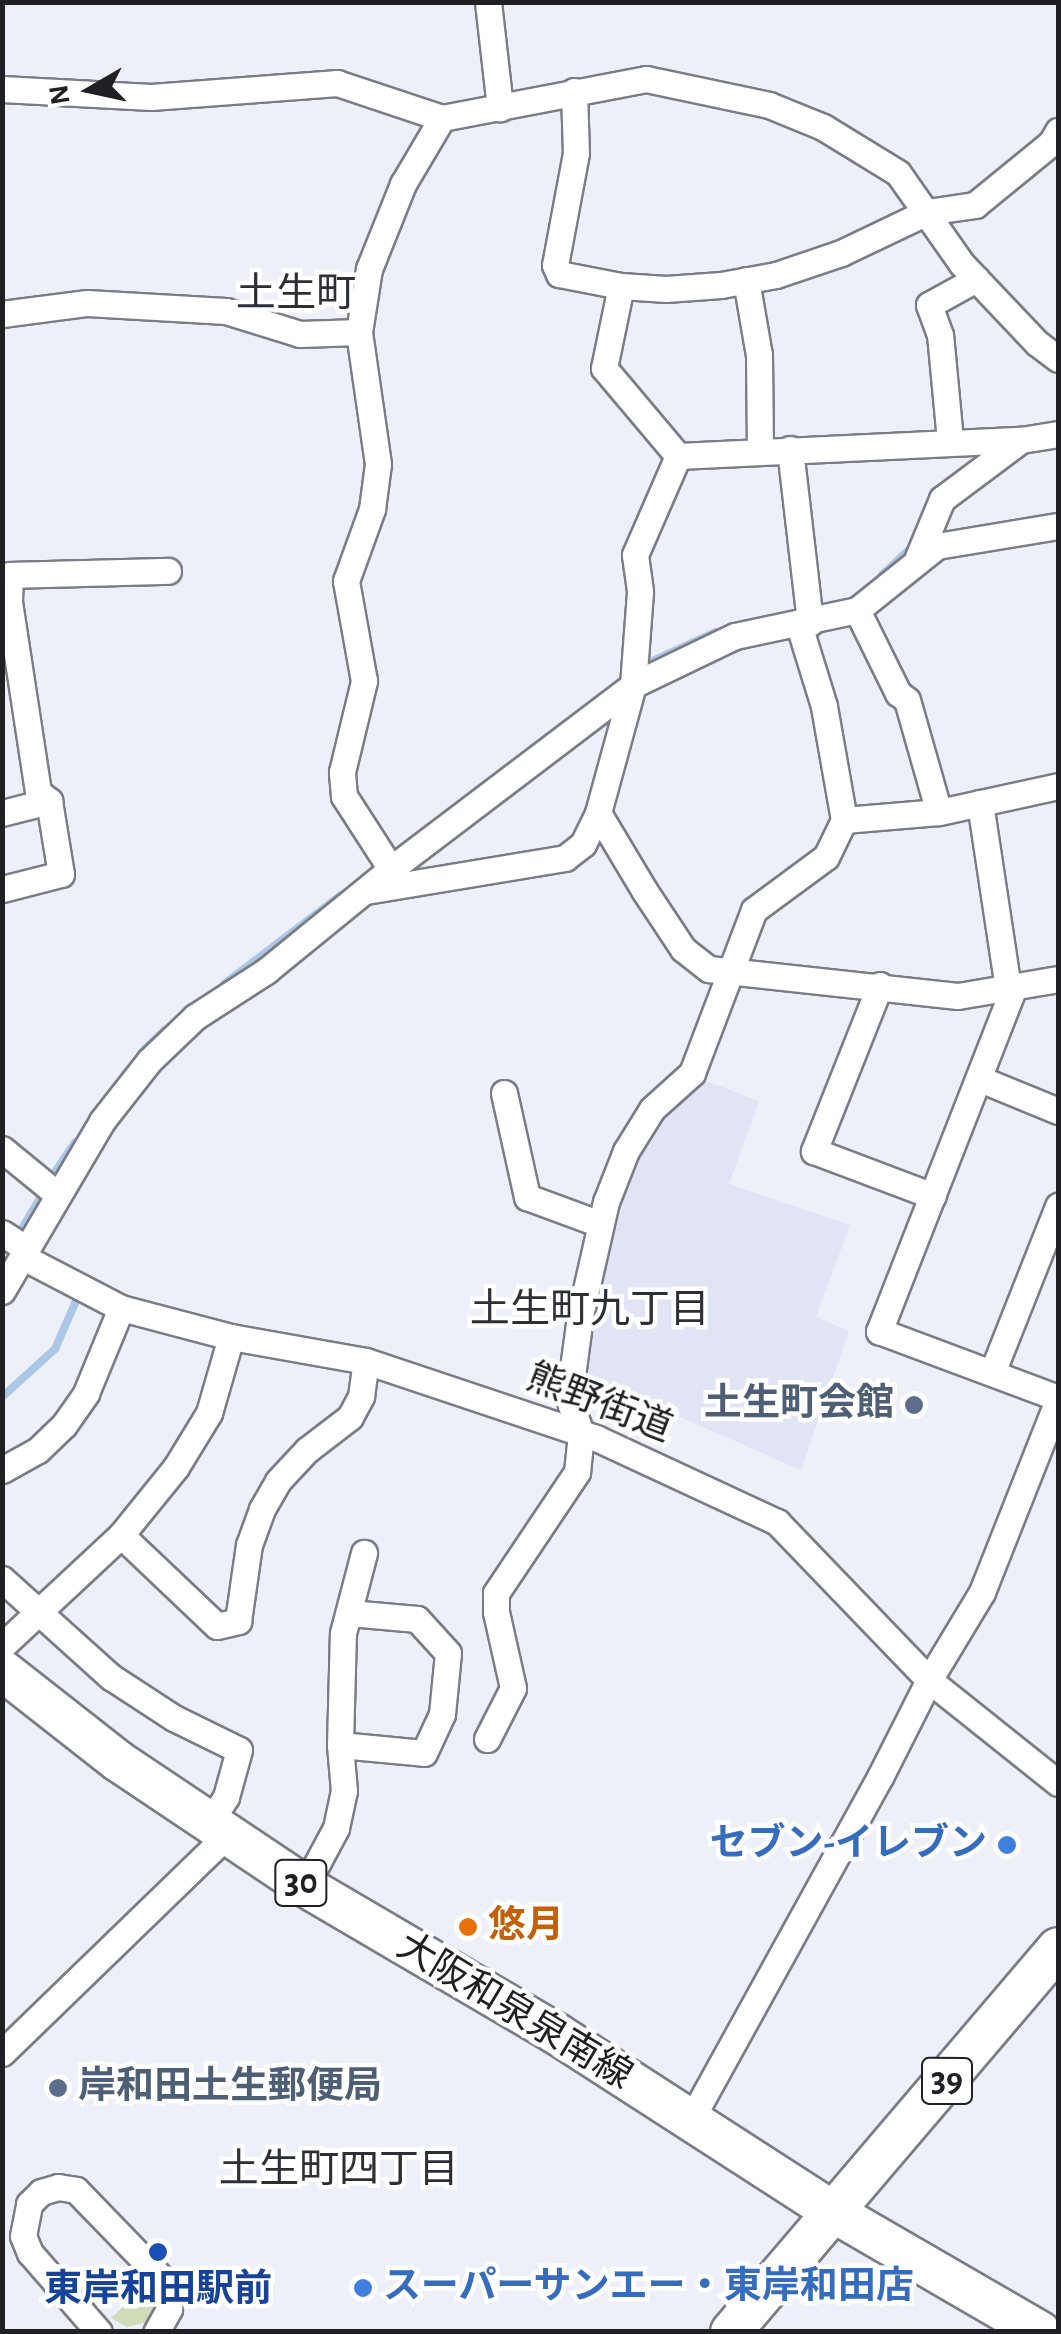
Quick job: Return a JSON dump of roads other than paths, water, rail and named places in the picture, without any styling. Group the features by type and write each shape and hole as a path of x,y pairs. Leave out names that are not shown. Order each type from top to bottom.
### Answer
{"main road":[{"name":"大阪和泉泉南線","path":"2,1670 118,1762 306,1886 557,2034 835,2213 1040,2332"},
{"name":"39","path":"731,2332 1058,1948"}],"street":[{"path":"488,2 500,108"},
{"path":"2,89 151,97 337,83 442,118 646,79 769,105 822,127 898,173 976,279 1037,343 1058,359"},
{"path":"574,91 576,153 555,266 559,274 621,286 666,289 746,280 841,253 927,212 975,205 1051,143 1058,131"},
{"path":"391,868 344,796 342,772 364,681 346,581 372,509 378,464 359,332 370,270 403,184 442,118"},
{"path":"950,440 940,335 929,304 976,279"},
{"path":"746,280 759,356 760,451"},
{"path":"621,286 604,368 678,456"},
{"path":"2,314 87,302 226,310 300,334 359,332"},
{"path":"678,456 950,440 1020,440 1058,434"},
{"path":"918,557 942,498 1020,440"},
{"path":"487,1740 512,1688 496,1612 496,1593 577,1472 581,1433 571,1405 571,1383 600,1224 626,1150 652,1108 692,1073 754,910 826,857 844,820 805,624 790,449"},
{"path":"366,891 565,858 583,844 598,813 633,685 640,592 635,556 678,456"},
{"path":"2,1291 102,1121 149,1062 195,1017 266,971 391,868 633,685 735,636 857,610 918,557 937,546 1058,526"},
{"path":"2,889 61,874 49,801 38,792 11,667 6,602 10,576 168,571"},
{"path":"857,610 898,693 906,700 939,812"},
{"path":"844,820 939,812 1058,786"},
{"path":"2,813 49,801"},
{"path":"690,2121 880,1777 928,1680 982,1592 1058,1399 879,1331 980,1079 1011,987 980,803"},
{"path":"598,813 684,949 709,969 958,996 1058,978"},
{"path":"880,985 814,1151 933,1196"},
{"path":"980,1079 1058,1111"},
{"path":"504,1093 528,1197 600,1224"},
{"path":"2,1149 58,1195"},
{"path":"992,1373 1058,1206"},
{"name":"熊野街道","path":"2,1233 25,1253 120,1308 231,1338 366,1362 581,1433 777,1522 928,1680 1058,1784"},
{"path":"2,1470 38,1450 64,1425 86,1393 120,1308"},
{"path":"2,1646 121,1535 176,1467 209,1413 231,1338"},
{"path":"121,1535 218,1626 238,1621 249,1544 262,1509 278,1481 307,1450 350,1417 362,1396 366,1362"},
{"path":"306,1886 336,1828 344,1791 340,1746 344,1633 364,1553"},
{"path":"2,1580 111,1677 174,1718 239,1750 218,1829 2,2053"},
{"path":"340,1746 424,1753 442,1714 448,1653 417,1619 349,1613"},
{"path":"100,2332 30,2253 22,2220 29,2204 41,2192 58,2187 76,2190 166,2283 168,2309 156,2332"}],"waterway":[{"path":"882,575 912,547"},
{"path":"646,664 716,632"},
{"path":"224,984 340,896"},
{"path":"143,1051 165,1030"},
{"path":"55,1172 75,1142"},
{"path":"21,1230 41,1197"},
{"path":"2,1397 55,1349 77,1299"}],"place":[{"name":"土生町会館","path":"914,1405"},
{"name":"セブン-イレブン","path":"1007,1845"},
{"name":"悠月","path":"468,1927"},
{"name":"岸和田土生郵便局","path":"58,2088"},
{"name":"東岸和田駅前","path":"158,2252"},
{"name":"スーパーサンエー・東岸和田店","path":"363,2288"}],"district":[{"name":"土生町","path":"296,294"},
{"name":"土生町九丁目","path":"590,1310"},
{"name":"土生町四丁目","path":"339,2170"}]}
